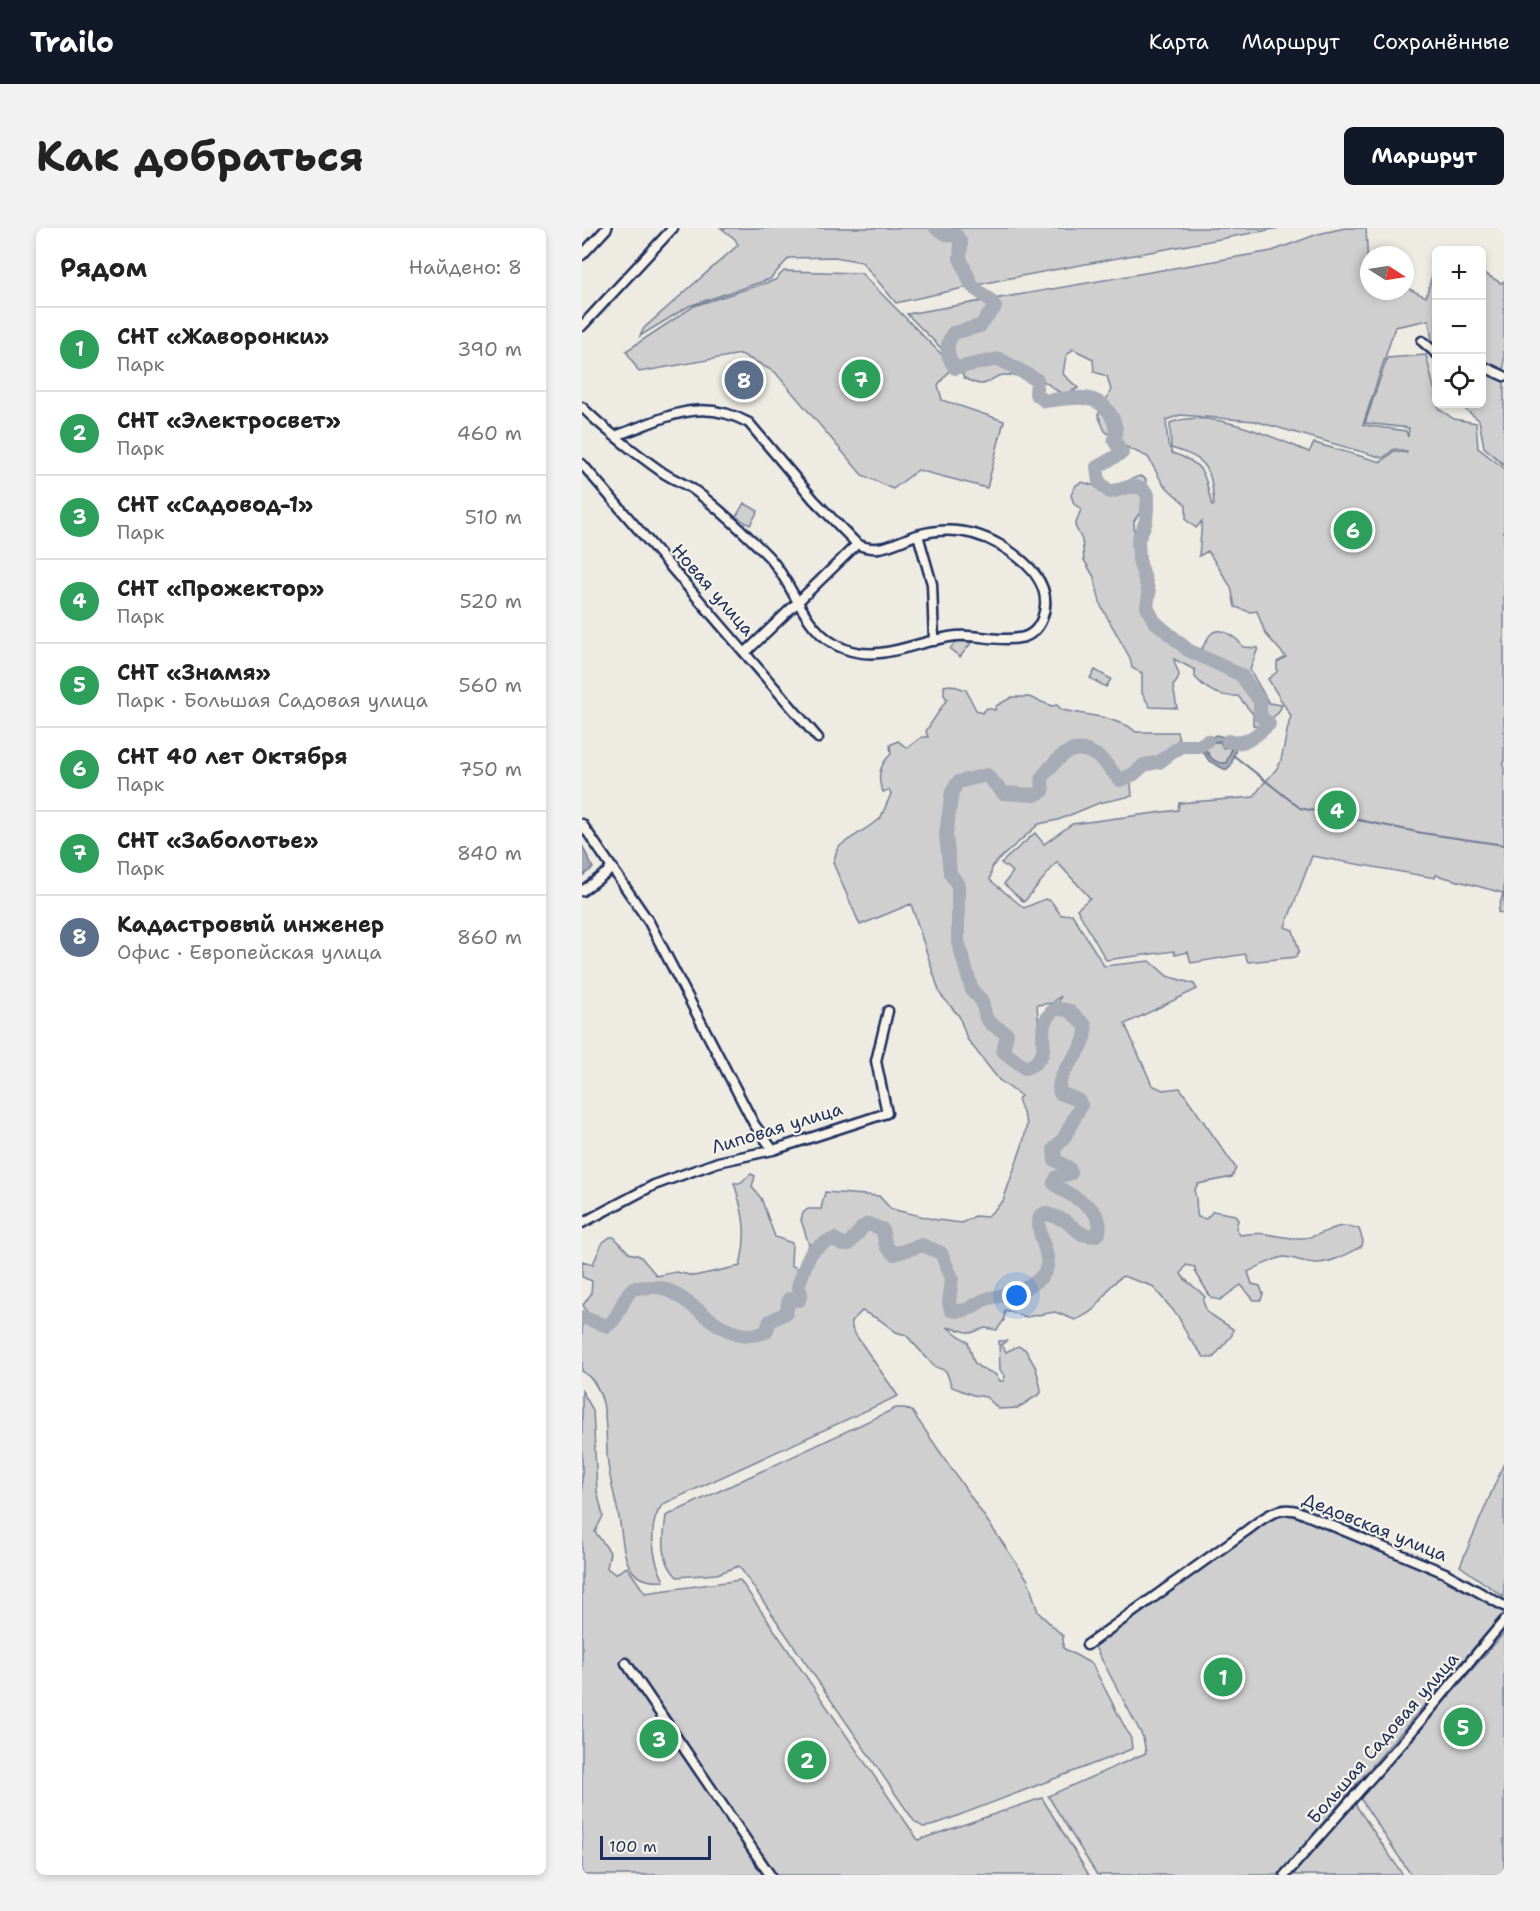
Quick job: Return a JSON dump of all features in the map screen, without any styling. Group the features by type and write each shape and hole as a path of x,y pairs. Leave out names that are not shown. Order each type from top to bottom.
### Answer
{"street":[{"path":"582,255 607,228"},
{"path":"582,326 673,228"},
{"path":"1422,341 1432,350"},
{"path":"1486,368 1504,376"},
{"path":"582,406 607,432 664,473 695,491 770,558 796,602 821,634 845,649 886,653 956,636 1020,638 1030,635 1041,622 1047,607 1046,594 1034,571 996,543 968,532 950,531 918,535 877,549 867,549 857,544 814,500 750,423 737,416 712,409 690,411 615,436"},
{"name":"Новая улица","path":"582,464 818,738"},
{"path":"918,535 932,584 934,641"},
{"path":"745,652 857,544"},
{"path":"582,824 649,921 754,1124 773,1150"},
{"path":"582,891 612,868"},
{"name":"Липовая улица","path":"582,1223 654,1185 718,1162 773,1150 887,1113 876,1061 888,1011"},
{"name":"Дедовская улица","path":"1088,1645 1269,1515 1285,1510 1302,1513 1444,1573 1504,1606"},
{"name":"Большая Садовая улица","path":"1285,1875 1408,1736 1504,1621"},
{"path":"626,1663 770,1875"}],"shaded area":[{"path":"721,228 1279,228 1000,280 896,303 862,262 835,257 789,258 770,279 689,306 640,336 644,328 738,245 735,239"},
{"path":"1345,228 1366,228 1367,246 1360,246 1360,300 1414,300 1414,291 1426,297 1432,276 1432,340 1429,320 1395,327 1363,425 1406,431 1408,437 1409,428 1365,423 1387,358 1426,355 1432,380 1432,408 1439,408 1454,419 1476,423 1478,448 1504,468 1504,914 1498,912 1503,893 1436,875 1435,878 1312,856 1285,927 1293,930 1299,951 1296,957 1248,962 1245,954 1191,963 1188,952 1175,955 1174,951 1106,960 1077,909 1090,898 1057,862 1024,902 1004,884 1013,872 1001,863 1035,833 1044,844 1072,824 1178,810 1179,803 1254,797 1280,763 1291,716 1268,679 1277,672 1277,662 1286,657 1265,633 1257,611 1250,612 1235,607 1231,587 1208,551 1199,556 1202,521 1196,528 1186,520 1186,505 1163,484 1148,457 1122,445 1105,431 1098,415 1111,390 1107,376 1094,372 1093,359 1073,349 1066,356 1063,374 1078,388 1070,392 1059,392 1040,379 1013,375 1000,376 980,384 964,378 960,367 907,314 1272,251 1318,234","holes":["1180,415 1255,421 1383,458 1394,449 1407,451 1407,453 1394,451 1381,462 1314,443 1309,452 1259,432 1221,421 1185,419 1170,423 1171,448 1193,456 1205,466 1209,473 1213,492 1214,505 1212,506 1205,479 1198,466 1172,453 1168,444 1166,420"]},
{"path":"784,271 861,273 953,366 938,385 942,400 1004,421 987,488 918,470 893,489 862,475 775,372 741,354 639,372 626,351 694,306 775,280"},
{"path":"1486,274 1501,283 1504,281 1504,465 1484,447 1479,420 1463,408 1486,408"},
{"path":"1140,476 1146,479 1144,507 1134,521 1135,557 1143,579 1155,593 1145,603 1175,640 1176,645 1189,643 1192,648 1189,654 1194,656 1215,631 1224,632 1233,637 1243,647 1258,648 1250,670 1269,703 1282,705 1278,713 1261,727 1253,725 1253,714 1238,696 1220,694 1209,689 1195,677 1195,670 1174,659 1179,675 1173,686 1177,708 1150,707 1142,693 1142,673 1132,668 1130,658 1101,606 1094,577 1084,560 1082,540 1075,526 1081,509 1074,504 1071,495 1076,485 1082,482 1102,488 1105,495 1111,497 1125,488 1129,480"},
{"path":"744,503 758,511 750,525 736,517"},
{"path":"956,641 972,642 960,657 950,649"},
{"path":"1095,670 1111,679 1106,687 1090,678"},
{"path":"951,685 966,690 976,710 982,713 987,708 995,710 996,706 1012,697 1029,697 1052,706 1057,705 1062,710 1106,718 1128,726 1136,732 1177,732 1179,739 1156,761 1144,759 1130,772 1132,796 1099,803 1058,820 1039,824 996,862 992,867 990,880 1024,908 1045,899 1051,901 1061,915 1072,914 1104,966 1150,961 1167,976 1194,984 1197,989 1125,1024 1152,1085 1163,1090 1180,1088 1236,1168 1232,1177 1198,1184 1194,1191 1198,1217 1206,1219 1213,1211 1235,1215 1238,1220 1236,1228 1240,1235 1265,1234 1301,1238 1317,1235 1336,1227 1350,1227 1359,1229 1363,1241 1362,1246 1322,1263 1283,1257 1251,1270 1248,1272 1252,1284 1260,1286 1263,1294 1261,1300 1254,1300 1241,1285 1220,1300 1211,1298 1195,1271 1195,1267 1186,1265 1181,1274 1205,1297 1203,1301 1207,1312 1233,1329 1232,1335 1213,1358 1204,1357 1189,1338 1178,1316 1152,1286 1123,1276 1116,1281 1093,1310 1075,1320 1055,1312 1026,1317 1005,1310 1004,1320 997,1330 985,1328 971,1333 947,1327 968,1342 974,1362 979,1367 995,1374 1000,1381 1004,1381 1005,1376 1000,1370 999,1341 1006,1341 1002,1345 1006,1352 1018,1346 1025,1349 1036,1368 1041,1393 1018,1408 999,1409 986,1397 952,1387 946,1371 934,1366 906,1335 896,1332 880,1320 862,1311 851,1322 853,1331 898,1396 663,1504 654,1522 653,1542 654,1553 664,1581 650,1581 632,1571 628,1563 609,1471 605,1413 598,1389 592,1379 582,1371 582,1319 591,1320 583,1305 591,1294 592,1281 582,1277 582,1261 593,1264 602,1243 614,1237 629,1253 640,1256 657,1276 676,1272 694,1276 740,1266 744,1243 744,1224 734,1183 740,1183 751,1174 755,1176 752,1187 761,1198 775,1237 792,1243 791,1265 798,1269 809,1245 801,1220 803,1213 808,1209 821,1209 825,1192 879,1196 891,1209 937,1220 962,1223 975,1216 987,1217 1003,1201 1023,1143 1027,1124 1018,1099 1021,1096 999,1080 967,1039 959,1016 940,994 911,904 860,925 833,863 838,847 880,819 891,794 889,790 883,792 880,782 882,767 891,754 890,745 898,741 907,748 922,737 928,737 926,731 947,699 944,695 944,686","holes":["1061,996 1058,1003 1060,1008 1054,1010 1046,1031 1039,1029 1037,1005 1052,1003"]},
{"path":"1216,735 1244,742 1237,746 1231,765 1226,770 1209,761 1202,750 1192,747","holes":["1209,742 1232,743 1233,746 1226,763 1212,759 1204,747"]},
{"path":"1209,742 1220,742 1223,748 1230,747 1231,755 1226,763 1219,763 1212,759 1204,747"},
{"path":"1144,759 1154,765 1148,770 1142,769 1134,774 1130,772"},
{"path":"582,845 593,868 582,876"},
{"path":"582,1391 593,1410 597,1491 603,1516 595,1532 610,1552 607,1568 615,1574 627,1567 645,1593 740,1580 918,1840 1042,1798 1089,1875 582,1875"},
{"path":"896,1408 912,1411 1028,1580 1038,1612 1063,1636 1063,1648 1092,1664 1131,1739 1132,1749 931,1826 923,1827 914,1821 739,1566 717,1574 677,1577 668,1564 664,1549 666,1516"},
{"path":"1504,1463 1504,1597 1460,1566"},
{"path":"1292,1509 1445,1573 1447,1582 1504,1610 1504,1613 1278,1875 1097,1875 1048,1796 1146,1753 1143,1737 1095,1647 1256,1528"},
{"path":"1504,1633 1504,1875 1411,1875 1360,1798"},
{"path":"1355,1804 1403,1875 1293,1875"}],"waterway":[{"path":"936,228 948,235 957,236 961,243 960,258 972,286 995,307 980,326 953,333 948,350 955,368 999,359 1037,380 1036,394 1045,401 1091,399 1106,408 1112,417 1116,428 1114,440 1122,453 1097,467 1099,482 1110,492 1132,486 1142,488 1148,495 1146,521 1138,540 1139,560 1149,593 1147,607 1154,621 1188,650 1241,675 1260,701 1260,716 1269,724 1245,741 1228,741"},
{"path":"582,1317 607,1326 616,1317 633,1288 658,1287 678,1295 725,1329 738,1334 751,1335 766,1332 770,1321 786,1313 789,1299 799,1300 801,1293 798,1286 813,1251 834,1239 842,1244 849,1244 868,1224 882,1229 886,1246 894,1254 922,1245 941,1253 952,1278 949,1303 951,1310 958,1311 968,1309 984,1300 1023,1289 1044,1274 1047,1260 1039,1223 1040,1216 1045,1213 1064,1220 1082,1234 1095,1236 1099,1233 1099,1223 1091,1209 1054,1183 1057,1177 1071,1173 1069,1168 1055,1160 1054,1149 1064,1138 1081,1105 1078,1100 1060,1093 1059,1084 1083,1043 1086,1034 1085,1025 1070,1011 1056,1008 1045,1022 1043,1049 1039,1060 1025,1068 1003,1051 1007,1034 986,1018 982,1001 972,990 958,941 958,885 950,873 946,834 952,792 958,782 987,775 1003,793 1035,795 1043,791 1042,777 1048,770 1061,757 1075,750 1083,750 1101,759 1120,780 1134,774 1144,765 1159,762 1181,746 1199,746 1207,741"},
{"path":"1233,755 1300,808 1422,833 1504,845"}],"place":[{"name":"СНТ «Заболотье»","path":"861,379"},
{"name":"Кадастровый инженер","path":"744,380"},
{"name":"СНТ 40 лет Октября","path":"1353,530"},
{"name":"СНТ «Прожектор»","path":"1337,810"},
{"name":"СНТ «Жаворонки»","path":"1223,1677"},
{"name":"СНТ «Знамя»","path":"1463,1727"},
{"name":"СНТ «Садовод-1»","path":"659,1739"},
{"name":"СНТ «Электросвет»","path":"807,1760"}]}
